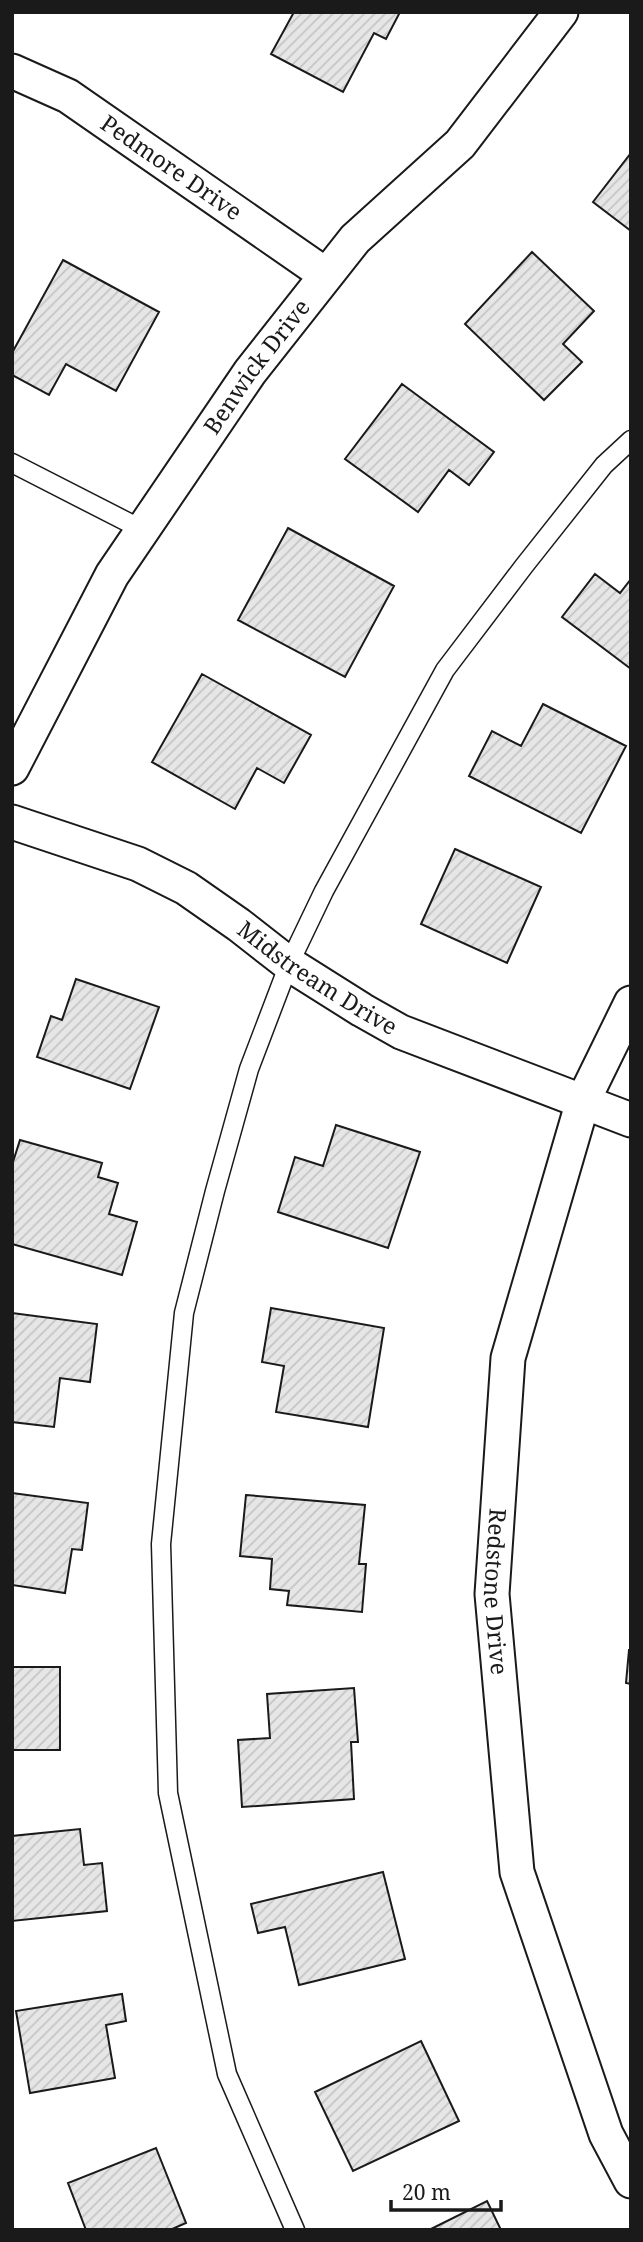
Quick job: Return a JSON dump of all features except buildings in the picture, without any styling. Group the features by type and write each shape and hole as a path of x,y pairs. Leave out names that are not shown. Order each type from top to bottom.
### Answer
{"street":[{"name":"Benwick Drive","path":"12,768 112,575 250,372 355,239 460,144 561,12"},
{"name":"Pedmore Drive","path":"12,71 68,96 326,275"},
{"name":"Midstream Drive","path":"12,822 138,864 186,888 289,964 401,1032 631,1120"},
{"name":"Redstone Drive","path":"631,1003 583,1101 508,1357 492,1594 517,1872 606,2134 631,2181"}],"lane":[{"path":"295,2230 227,2074 168,1793 161,1544 184,1313 249,1069 289,964 324,891 445,670 604,465 631,440"},
{"path":"12,463 143,530"}]}
